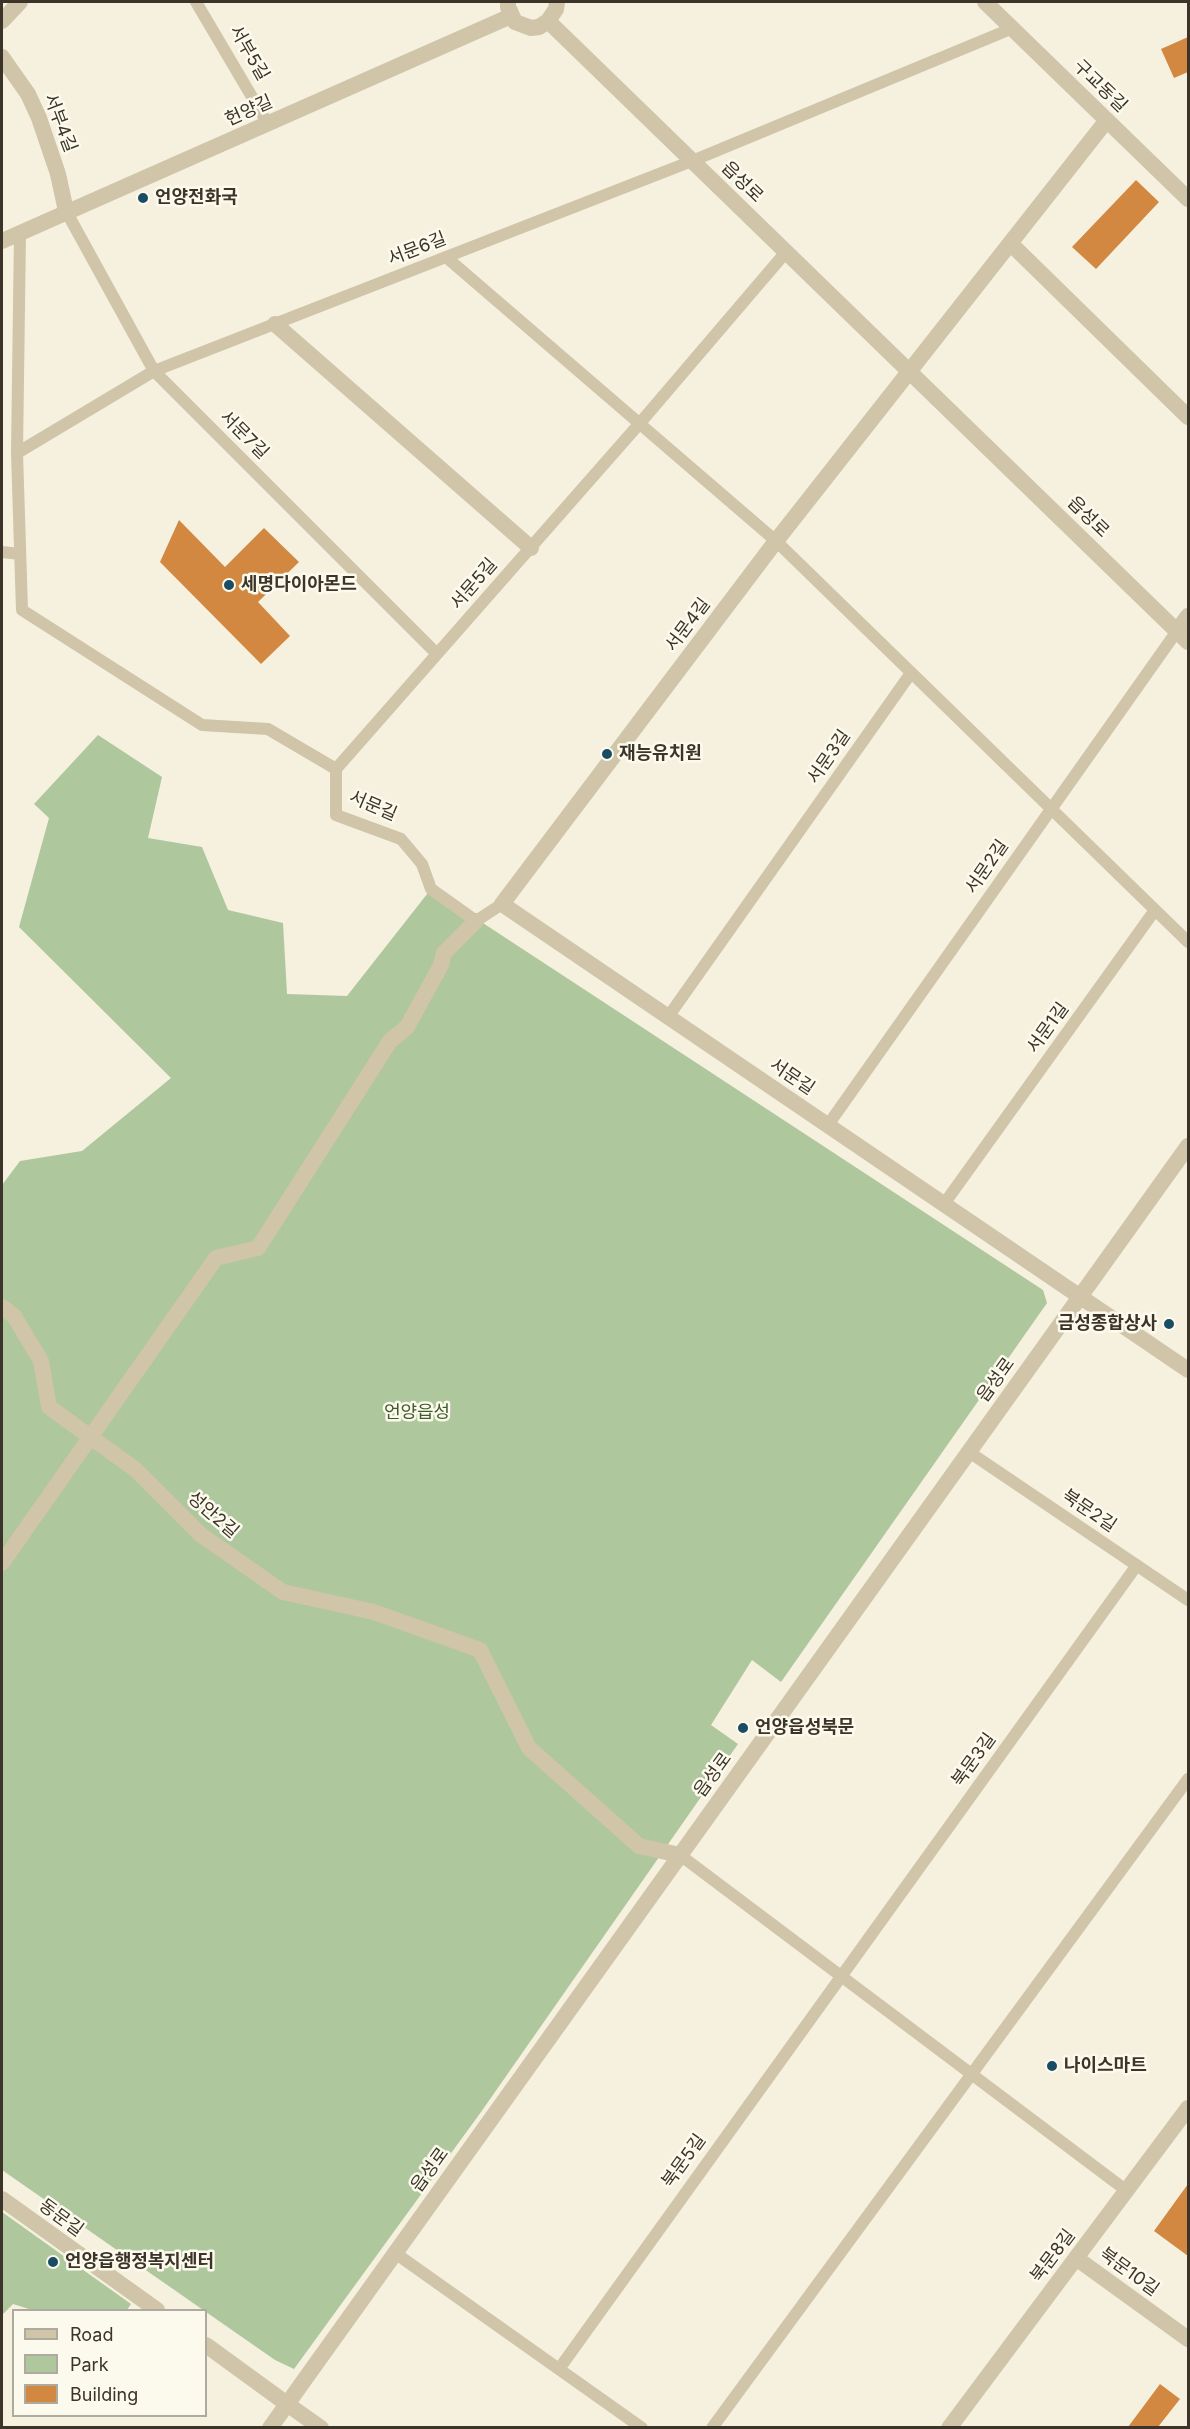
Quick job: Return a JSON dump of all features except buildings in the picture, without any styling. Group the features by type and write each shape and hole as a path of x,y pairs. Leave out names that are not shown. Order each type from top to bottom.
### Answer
{"street":[{"path":"2,21 20,2"},
{"path":"509,9 522,26 539,27 548,21 556,9 557,2"},
{"name":"구교동길","path":"985,2 1188,199"},
{"name":"헌양길","path":"2,241 268,124 509,9"},
{"name":"읍성로","path":"548,21 1183,636"},
{"name":"서부4길","path":"2,57 28,94 39,118 58,174 66,211"},
{"path":"909,371 1107,120"},
{"path":"1010,243 1188,417"},
{"path":"274,324 531,548"},
{"name":"서문4길","path":"502,904 776,541 909,371"},
{"path":"1183,636 1188,615"},
{"name":"서문길","path":"502,904 1188,1370"},
{"path":"2,1563 216,1258 258,1248 390,1041 407,1027 441,965 444,953 476,921"},
{"name":"읍성로","path":"270,2427 1188,1146"},
{"name":"성안2길","path":"2,1306 14,1316 41,1361 49,1407 136,1470 201,1535 283,1592 374,1612 480,1650 529,1748 639,1846 680,1855"},
{"name":"북문8길","path":"949,2427 1188,2108"},
{"name":"동문길","path":"2,2199 156,2309"},
{"name":"북문10길","path":"1076,2258 1188,2339"},
{"path":"207,2346 321,2427"}],"lane":[{"name":"서부5길","path":"196,2 268,124"},
{"name":"서문6길","path":"17,453 154,371 692,161 1013,28"},
{"name":"서문7길","path":"66,211 154,371 437,654"},
{"name":"서문길","path":"20,233 17,453 22,610 202,725 268,729 336,769 336,815 401,838 422,864 431,890 476,921"},
{"name":"서문5길","path":"336,769 640,423 786,252"},
{"path":"446,257 776,541 1188,942"},
{"path":"2,552 20,554"},
{"name":"서문2길","path":"828,1125 1050,808 1183,636"},
{"name":"서문3길","path":"668,1017 911,673"},
{"path":"476,921 502,904"},
{"name":"서문1길","path":"944,1204 1155,910"},
{"name":"북문2길","path":"969,1452 1188,1600"},
{"name":"북문3길","path":"842,1976 1137,1565"},
{"path":"712,2427 1188,1779"},
{"path":"680,1855 1127,2191"},
{"name":"북문5길","path":"559,2369 842,1976"},
{"path":"395,2253 642,2427"}],"green space":[{"name":"언양읍성","path":"98,735 162,777 148,838 202,847 228,910 283,923 287,994 347,996 431,889 1043,1290 1047,1303 781,1682 752,1660 711,1725 738,1744 481,2112 294,2369 275,2360 207,2313 207,2309 202,2309 2,2170 2,1185 20,1161 82,1151 171,1078 19,927 49,818 34,804"},
{"path":"2,2212 131,2304 128,2309 29,2309 13,2304 2,2315"}],"place":[{"name":"언양전화국","path":"143,198"},
{"name":"세명다이아몬드","path":"229,585"},
{"name":"재능유치원","path":"607,754"},
{"name":"금성종합상사","path":"1169,1324"},
{"name":"언양읍성북문","path":"743,1728"},
{"name":"나이스마트","path":"1052,2066"},
{"name":"언양읍행정복지센터","path":"53,2262"}]}
